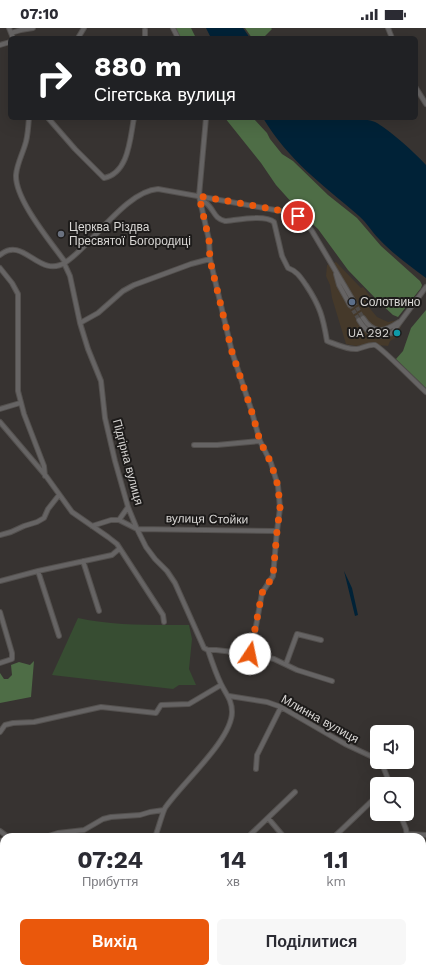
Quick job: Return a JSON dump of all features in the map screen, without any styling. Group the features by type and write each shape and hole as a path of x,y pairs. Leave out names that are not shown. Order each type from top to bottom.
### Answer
{"street":[{"path":"9,28 12,36"},
{"path":"11,33 22,29 33,28"},
{"path":"145,30 145,36"},
{"path":"418,91 426,104"},
{"name":"Підгірна вулиця","path":"30,120 26,144 16,175 17,183 33,217 65,263 70,276 80,323 101,381 105,418 128,507 146,547 155,559 167,570 175,583 204,648 208,650 221,684 229,696"},
{"path":"50,120 75,149 104,178 112,175 123,163 134,120"},
{"path":"206,120 200,198 209,240 210,260 232,352 260,441 271,463 278,486 280,508 273,576 262,593 250,654"},
{"path":"0,255 13,249 19,250 44,265 51,267 65,263 89,242 116,214 145,192 152,189 158,189 200,198 262,207 292,213 298,216 312,231 335,270 339,285 352,303"},
{"path":"200,198 220,220 225,221 264,218 274,222 282,256 288,268 294,270 299,275 315,298 321,311 327,341 355,349 375,345 382,349 426,392"},
{"path":"80,323 98,313 123,291 134,285 191,264 210,260"},
{"path":"0,268 12,283 18,294 18,391 20,403 44,466 46,476"},
{"path":"361,319 376,330 387,330 400,321 426,287"},
{"path":"0,409 20,403"},
{"path":"0,422 46,476 72,512 116,544 163,615 164,622"},
{"path":"194,445 217,445 260,441"},
{"path":"0,535 37,522 44,518 48,509 59,495"},
{"path":"119,520 128,507"},
{"path":"92,526 111,520 119,520 137,529"},
{"name":"вулиця Стойки","path":"137,529 277,531"},
{"path":"0,581 112,555 119,549"},
{"path":"83,561 99,611"},
{"path":"38,571 59,636"},
{"path":"0,612 12,653 12,659 0,663"},
{"path":"286,664 296,634 320,640"},
{"path":"208,650 250,654 274,659 298,670 332,681"},
{"path":"0,732 5,725 13,723 34,722 101,707 156,713 161,705 189,704 221,684"},
{"path":"156,833 164,810 208,758 230,723 232,712 229,696"},
{"name":"Млинна вулиця","path":"229,696 267,702 281,708 344,744 370,756"},
{"path":"256,769 257,755 281,708"},
{"path":"252,833 295,792"},
{"path":"338,833 370,803"},
{"path":"69,833 84,830 102,819 140,815 164,810"},
{"path":"268,818 281,833"},
{"path":"402,821 406,833"}],"shaded area":[{"name":"Солотвино","path":"336,262 361,288 363,287 373,300 367,305 377,317 388,322 398,320 402,323 397,337 390,341 388,346 368,344 356,346 346,344 332,298 330,285 326,276 327,265"}],"green space":[{"path":"175,28 191,28 195,36 180,36"},
{"path":"245,28 272,29 265,36 251,36"},
{"path":"227,120 255,120 267,133 282,154 293,161 328,195 357,218 381,246 420,281 422,285 421,288 398,317 393,315 378,301 348,270 318,229 302,214 276,185 261,163"},
{"path":"426,310 426,388 396,359 403,351 411,328"},
{"path":"78,618 120,624 189,625 192,639 189,669 196,685 179,685 173,689 52,675"},
{"path":"34,661 31,697 0,703 0,673 4,679 8,679 12,675 11,665 19,662 30,665"}],"water":[{"path":"206,28 243,28 249,36 210,36"},
{"path":"264,120 368,120 383,127 415,154 426,165 426,278 390,250 362,219 295,159 273,133"},
{"path":"344,571 352,588 358,615 355,616"}],"tunnel":[{"path":"354,302 363,318"},
{"path":"350,305 359,320"}],"place":[{"name":"Церква Різдва Пресвятої Богородиці","path":"61,234"},
{"name":"Солотвино","path":"352,302"},
{"name":"UA 292","path":"397,333"}],"route":[{"path":"250,654 262,593 273,576 280,508 278,486 271,463 260,441 232,352 210,260 209,240 199,196 292,213 298,216"}]}
